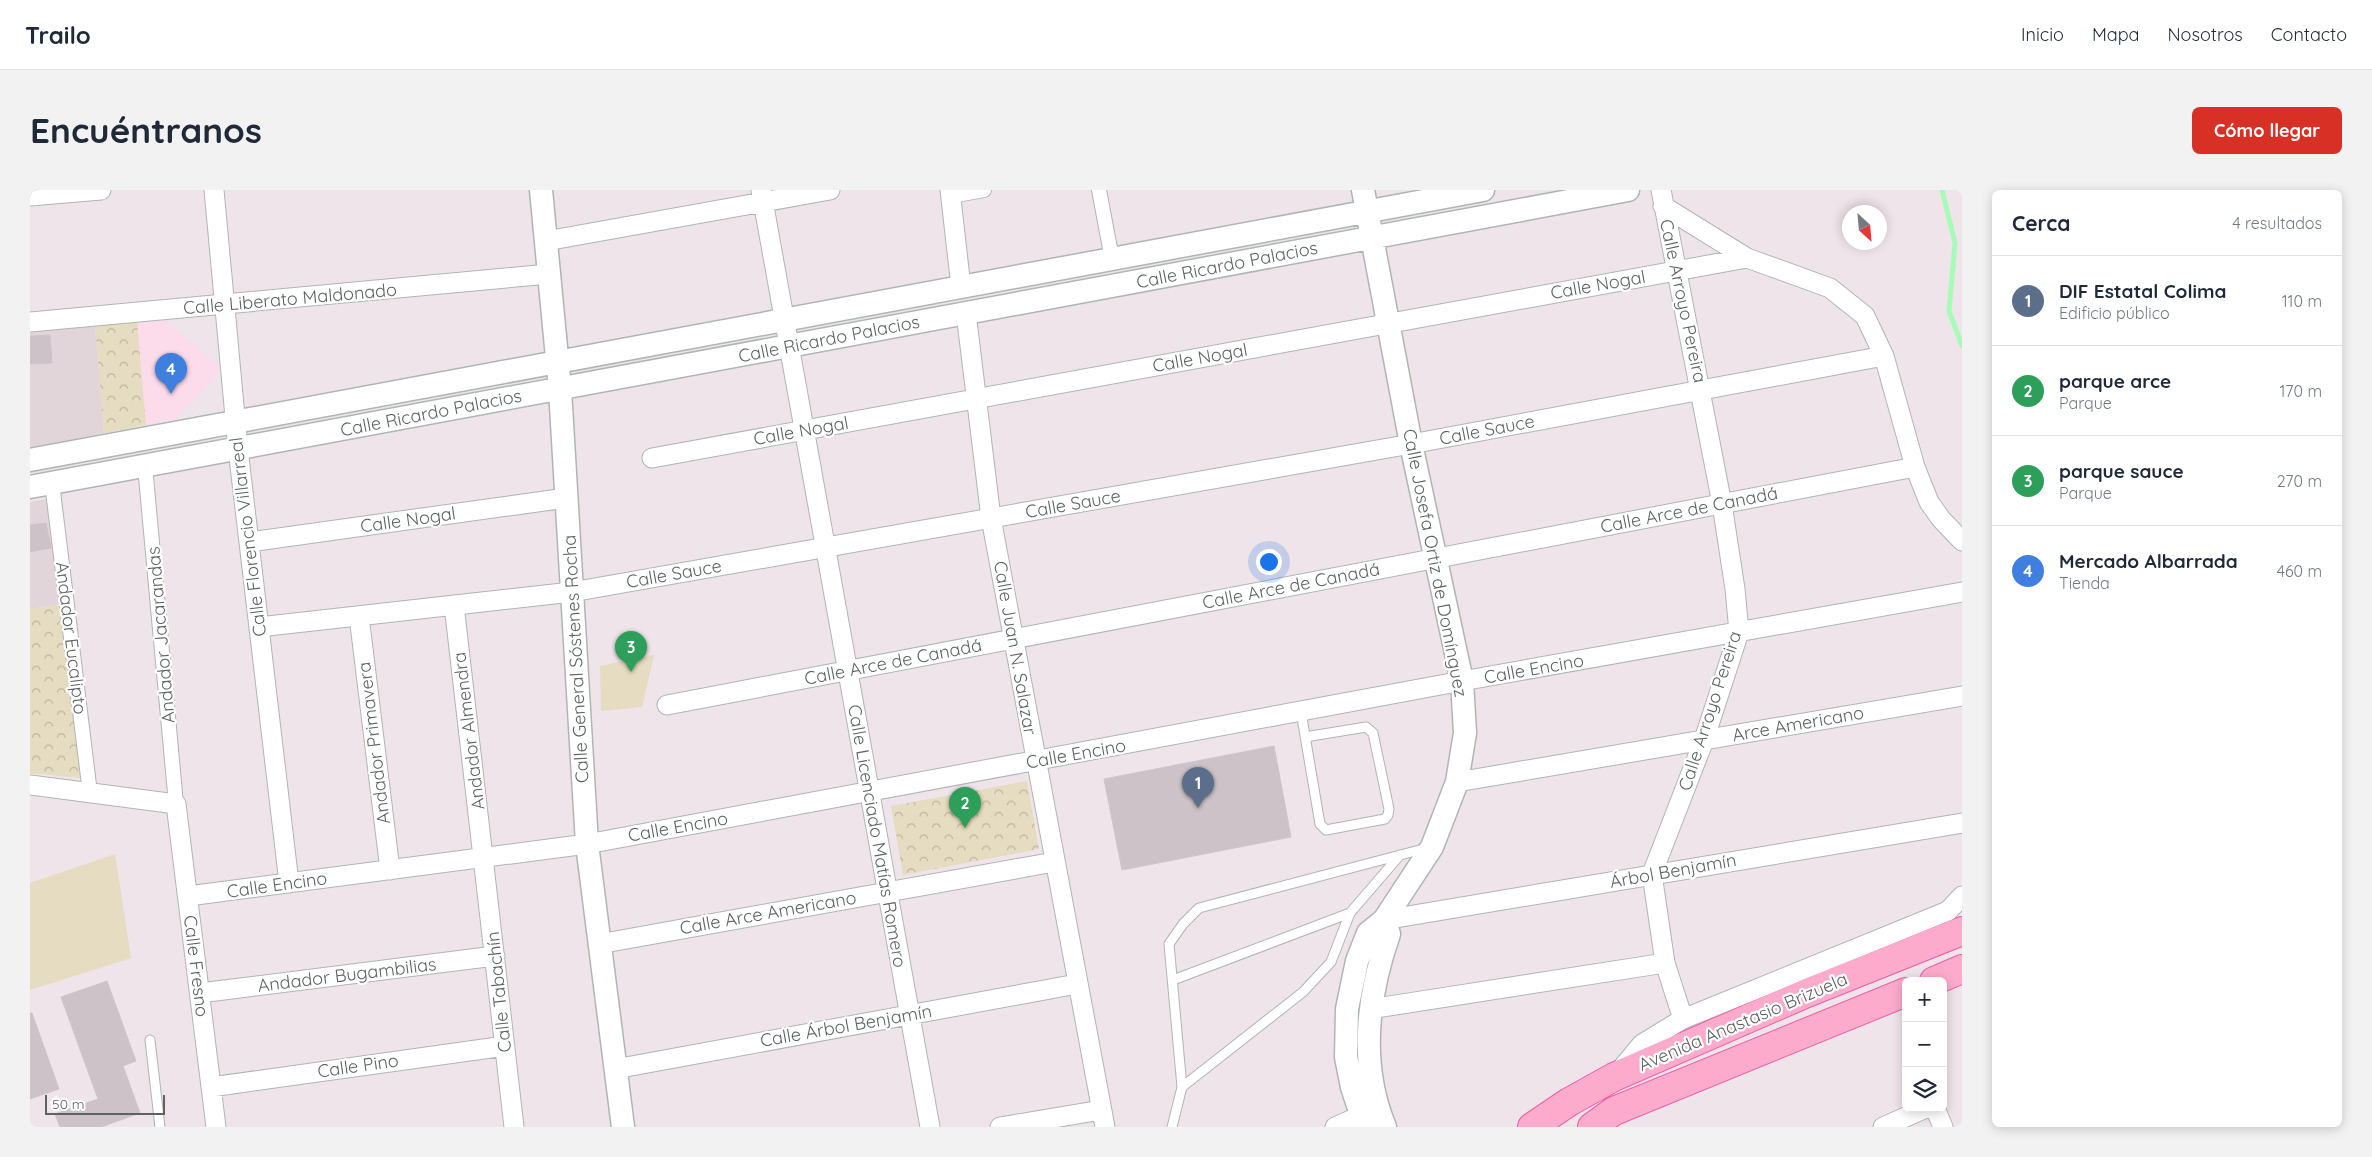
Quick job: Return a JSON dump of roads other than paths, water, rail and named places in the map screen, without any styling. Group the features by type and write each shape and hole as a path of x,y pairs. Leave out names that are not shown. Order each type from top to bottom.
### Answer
{"main road":[{"name":"Avenida Anastasio Brizuela","path":"1532,1127 1569,1102 1614,1077 1807,993 1962,931"},
{"path":"1943,977 1962,969"},
{"name":"Avenida Anastasio Brizuela","path":"1592,1127 1614,1111 1902,994"}],"street":[{"path":"30,196 101,190"},
{"name":"Calle Florencio Villarreal","path":"214,190 238,449 289,883"},
{"name":"Calle General Sóstenes Rocha","path":"542,190 560,389 586,844 623,1127"},
{"path":"546,241 762,195 830,190"},
{"path":"961,287 951,193 984,190"},
{"path":"1099,190 1112,259"},
{"name":"Calle Ricardo Palacios","path":"30,460 1112,259 1365,201 1483,190"},
{"name":"Calle Ricardo Palacios","path":"30,488 1628,190"},
{"name":"Calle Licenciado Matías Romero","path":"762,195 930,1127"},
{"path":"1662,198 1747,258 1830,288 1865,316 1884,356 1915,467 1929,502 1940,519 1962,541"},
{"name":"Calle Arroyo Pereira","path":"1662,198 1701,389 1722,504 1736,589 1739,632 1704,740 1652,874 1665,963 1683,1019"},
{"name":"Calle Josefa Ortiz de Domínguez","path":"1363,1122 1352,1087 1346,1056 1347,1009 1357,961 1368,933 1384,920 1432,847 1457,782 1465,733 1462,681 1435,558 1365,201"},
{"name":"Calle Nogal","path":"652,458 1747,258"},
{"name":"Calle Liberato Maldonado","path":"30,322 549,274"},
{"name":"Calle Juan N. Salazar","path":"966,313 991,518 1012,639 1103,1118"},
{"name":"Calle Sauce","path":"259,627 572,592 1412,444 1884,356"},
{"name":"Andador Jacarandas","path":"145,466 176,804"},
{"name":"Calle Arce de Canadá","path":"667,705 1915,467"},
{"name":"Andador Eucalipto","path":"52,483 90,793"},
{"name":"Calle Nogal","path":"249,542 566,498"},
{"name":"Calle Encino","path":"188,896 586,844 1462,681 1962,592"},
{"name":"Andador Almendra","path":"454,605 484,857"},
{"name":"Andador Primavera","path":"359,616 390,870"},
{"name":"Arce Americano","path":"1457,782 1962,696"},
{"path":"30,785 176,804"},
{"name":"Calle Fresno","path":"176,804 216,1127"},
{"name":"Árbol Benjamín","path":"1384,920 1962,823"},
{"name":"Calle Tabachín","path":"484,857 514,1127"},
{"name":"Calle Arce Americano","path":"599,944 1054,862"},
{"path":"1614,1077 1642,1044 1683,1019 1948,911 1962,896"},
{"path":"1384,920 1389,934 1377,967 1370,1009 1367,1049 1372,1083 1385,1127"},
{"name":"Andador Bugambilias","path":"200,993 495,956"},
{"path":"1370,1009 1665,963"},
{"name":"Calle Árbol Benjamín","path":"615,1069 1077,984"},
{"name":"Calle Pino","path":"212,1087 505,1046"},
{"path":"1883,1127 1917,1112"},
{"path":"1936,1112 1943,1127"},
{"path":"1000,1127 1103,1118"},
{"path":"1336,1127 1363,1122"}],"lane":[{"path":"1301,712 1305,737 1320,824 1322,828 1326,830 1385,819 1389,809 1373,733 1366,727 1305,737"},
{"path":"1172,1127 1182,1087 1169,944 1183,924 1199,908 1432,847"},
{"path":"1182,1087 1303,992 1331,962 1350,913 1400,855"},
{"path":"1173,980 1350,913"},
{"path":"150,1040 160,1127"}],"waterway":[{"path":"1942,190 1955,243 1949,311 1962,346"}],"place":[{"name":"Mercado Albarrada","path":"171,394"},
{"name":"parque sauce","path":"631,672"},
{"name":"DIF Estatal Colima","path":"1198,808"},
{"name":"parque arce","path":"965,828"}]}
